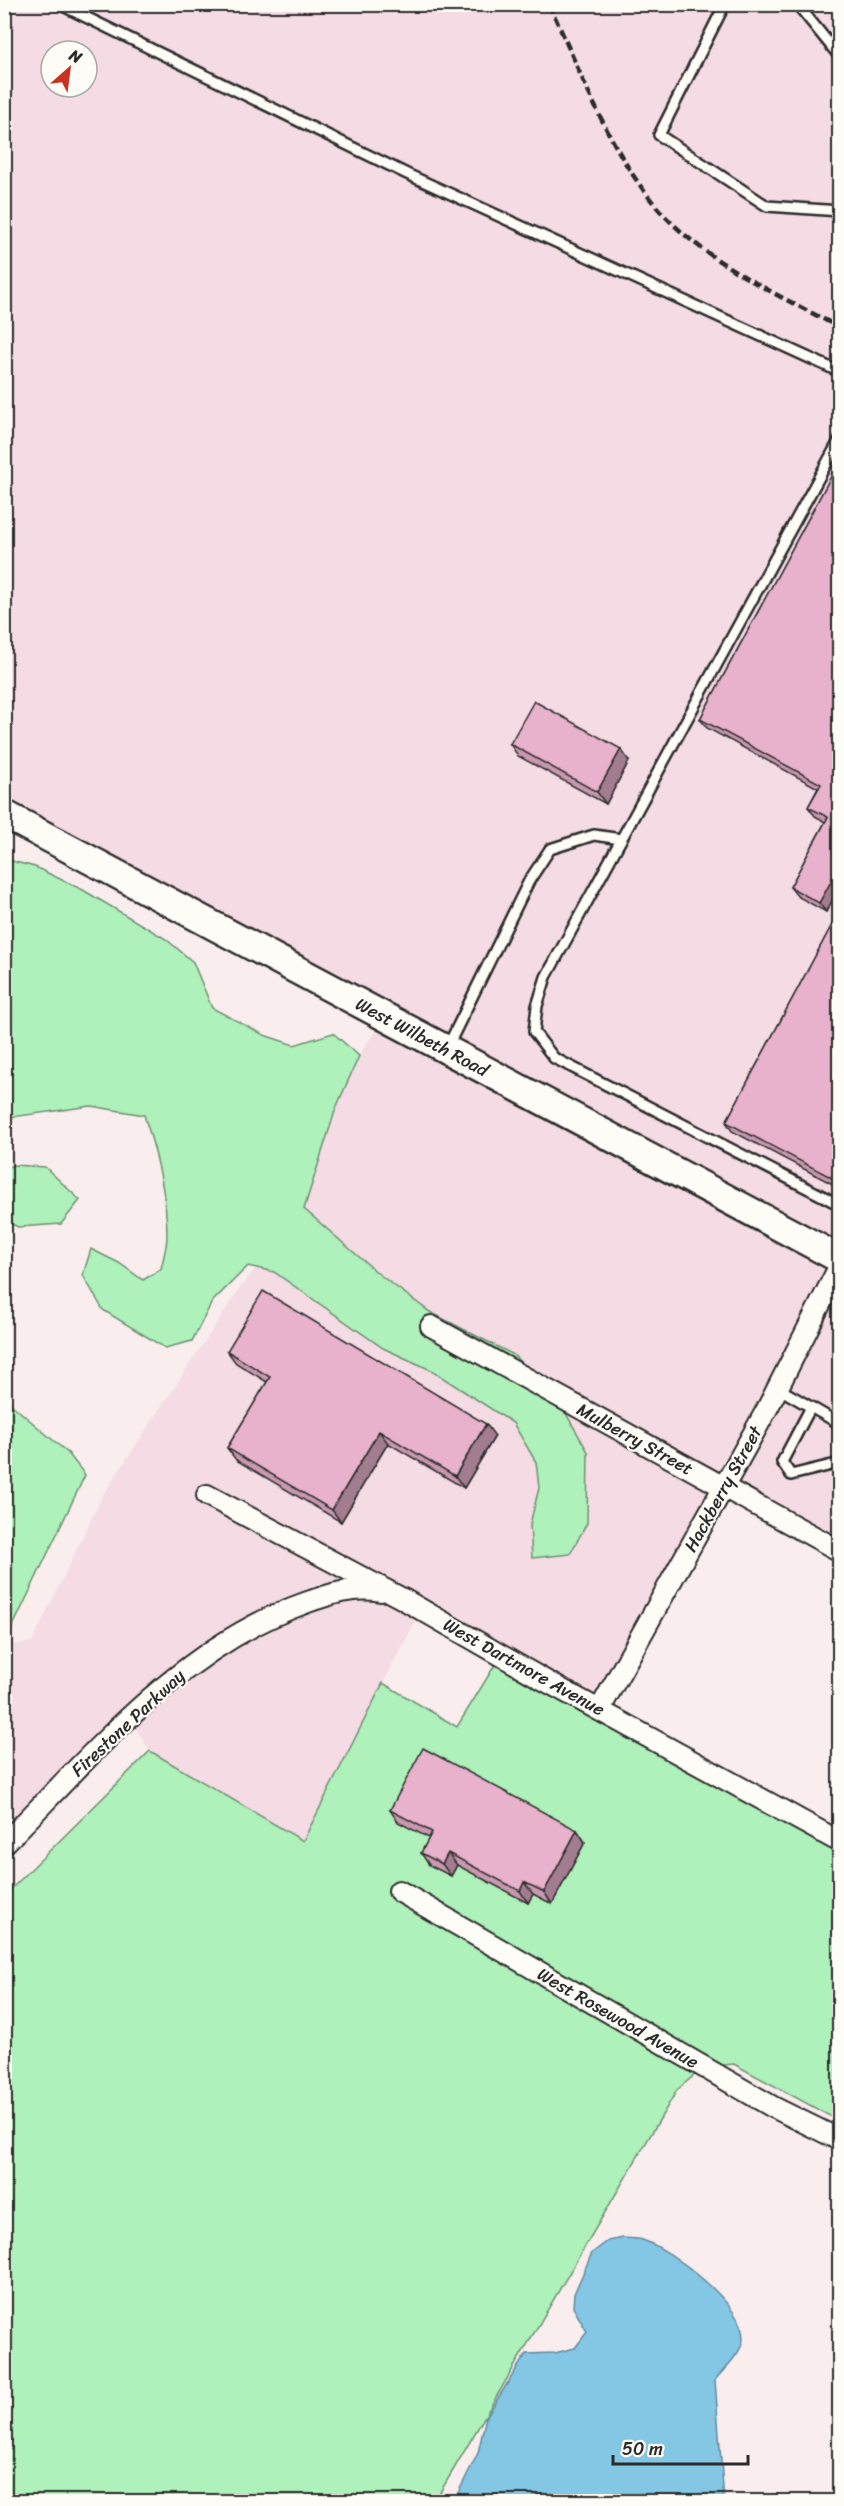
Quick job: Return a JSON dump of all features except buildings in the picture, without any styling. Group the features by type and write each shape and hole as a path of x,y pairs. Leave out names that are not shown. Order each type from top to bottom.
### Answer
{"main road":[{"name":"West Wilbeth Road","path":"4,814 840,1260"}],"street":[{"name":"Hackberry Street","path":"600,1709 778,1388 840,1265"},
{"name":"Mulberry Street","path":"431,1326 840,1551"},
{"name":"West Dartmore Avenue","path":"207,1495 403,1599 840,1842"},
{"name":"Firestone Parkway","path":"4,1844 129,1716 190,1665 249,1627 282,1611 332,1593 351,1590 378,1591 403,1599"},
{"name":"West Rosewood Avenue","path":"399,1892 773,2107 840,2140"}],"lane":[{"path":"58,4 406,174 840,372"},
{"path":"725,4 659,135 767,206 840,211"},
{"path":"797,4 840,57"},
{"path":"840,439 546,977 537,1006 534,1032 554,1058 840,1205"},
{"path":"446,1050 529,881 550,849 594,835 621,839"},
{"path":"778,1388 840,1424"},
{"path":"812,1407 782,1462 791,1475 840,1463"}],"shaded area":[{"path":"4,5 839,5 839,1255 5,814"},
{"path":"384,1017 839,1259 839,1551 723,1488 600,1709 421,1609 303,1841 150,1751 129,1717 5,1844 5,1646 32,1642 103,1495 240,1288 304,1209 336,1108 359,1056"}],"green space":[{"path":"4,859 35,867 83,890 166,939 193,962 212,1008 264,1035 294,1045 333,1033 359,1056 336,1108 304,1209 380,1275 430,1312 514,1355 565,1412 588,1452 587,1523 570,1554 532,1558 530,1524 539,1488 536,1462 513,1423 431,1370 383,1348 274,1272 248,1266 212,1302 192,1341 165,1348 103,1310 83,1275 91,1249 119,1263 143,1280 161,1269 167,1236 160,1175 144,1115 91,1106 5,1118"},
{"path":"14,1165 45,1167 80,1200 61,1224 18,1227 5,1221 5,1168"},
{"path":"5,1399 68,1453 85,1475 5,1643"},
{"path":"501,1655 839,1842 839,2121 734,2064 704,2067 677,2090 435,2501 5,2501 5,1895 150,1751 303,1841 383,1683 457,1727"}],"water":[{"path":"623,2238 645,2241 673,2256 720,2296 732,2310 740,2325 743,2338 740,2349 715,2380 724,2501 454,2501 478,2453 486,2417 526,2354 555,2353 575,2348 587,2332 573,2307 574,2294 592,2253 608,2241"}],"railway":[{"path":"334,9 337,4"},
{"path":"549,4 602,121 635,178 654,203 674,225 712,256 753,282 840,328"}]}
